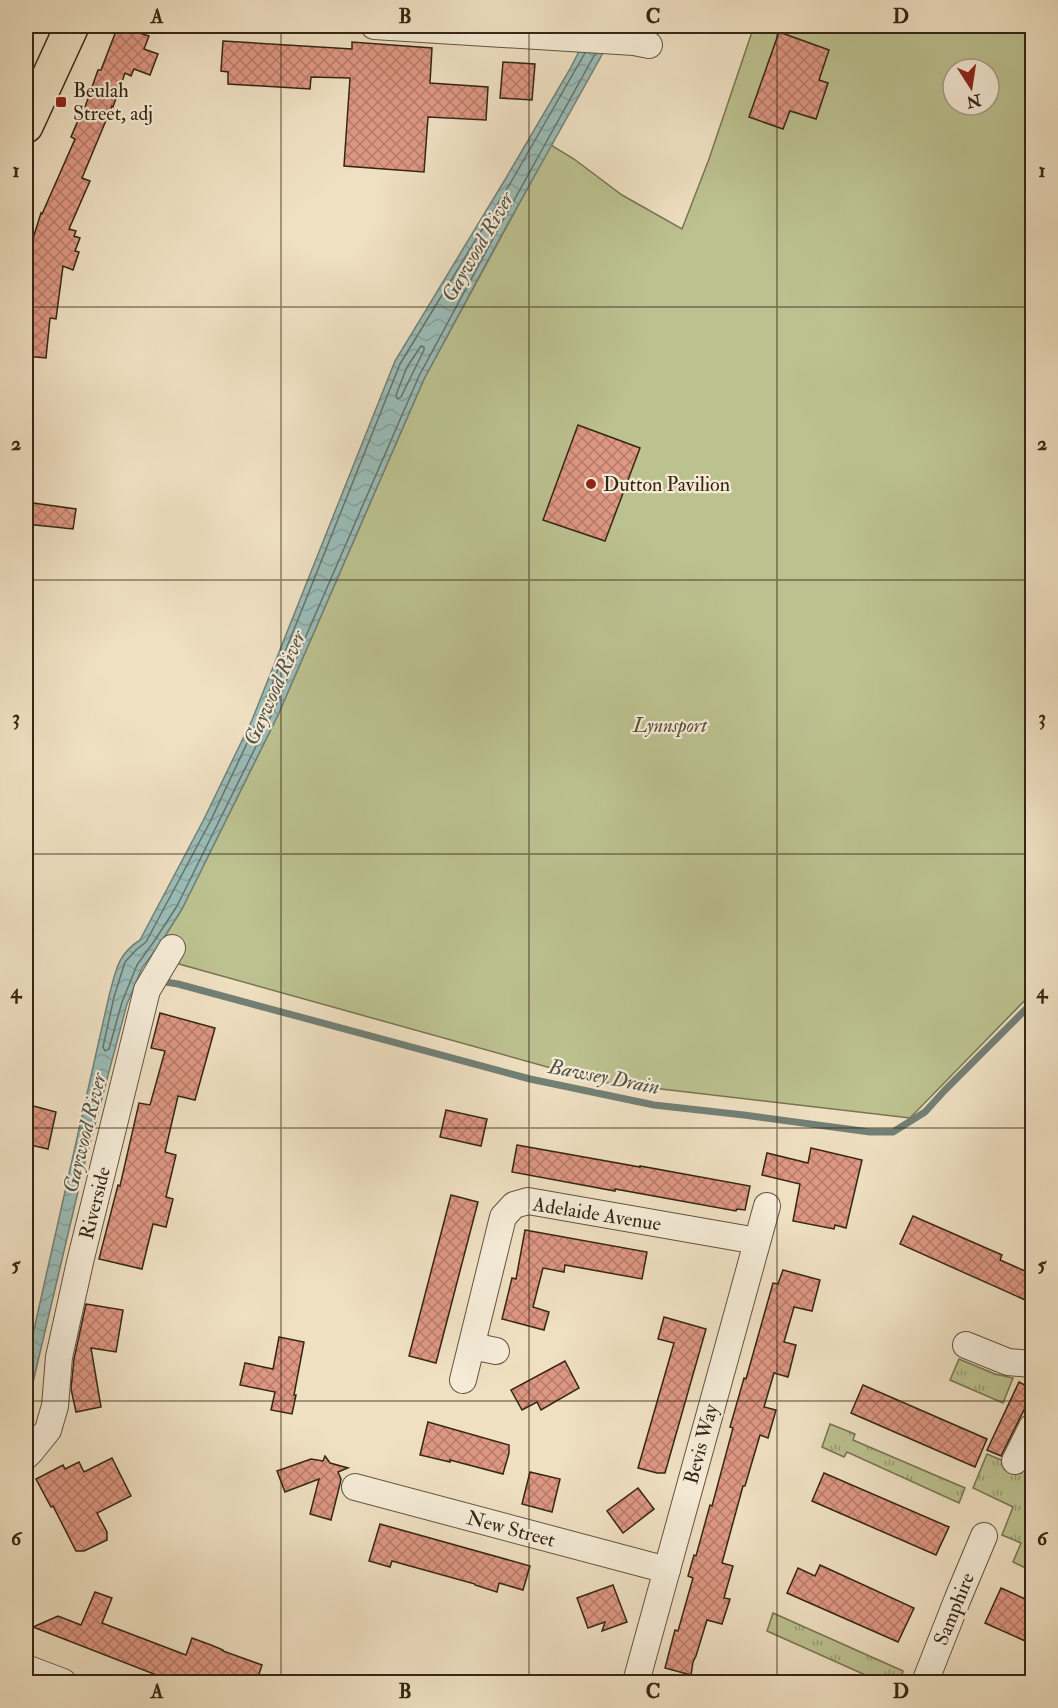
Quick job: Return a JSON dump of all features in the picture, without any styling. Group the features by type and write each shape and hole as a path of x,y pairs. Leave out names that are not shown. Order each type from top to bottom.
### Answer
{"main road":[{"path":"26,126 72,26"}],"street":[{"path":"374,26 641,43"},
{"name":"Riverside","path":"26,1456 48,1430 55,1406 58,1357 147,990 170,952"},
{"name":"Adelaide Avenue","path":"463,1380 484,1349 502,1217 514,1205 528,1201 757,1241"},
{"name":"Bevis Way","path":"636,1683 767,1206"},
{"path":"966,1345 1008,1362 1032,1364"},
{"path":"1015,1461 1032,1427"},
{"name":"New Street","path":"355,1487 667,1570"},
{"name":"Samphire","path":"925,1683 984,1536"},
{"path":"26,1668 63,1683"}],"green space":[{"name":"Lynnsport","path":"754,26 1032,26 1032,993 910,1118 601,1082 179,964 160,944 182,909 278,715 424,379 551,145 622,195 682,229 709,159"},
{"path":"959,1359 995,1374 1013,1378 1003,1403 950,1380"},
{"path":"830,1424 855,1434 853,1440 965,1488 959,1503 847,1452 844,1457 822,1447"},
{"path":"987,1454 1032,1473 1032,1571 1013,1562 1021,1543 1002,1535 1013,1507 973,1488"},
{"path":"773,1613 903,1671 900,1682 881,1682 767,1631"}],"water":[{"name":"Gaywood River","path":"592,26 618,26 424,379 278,715 182,909 142,968 127,1004 85,1162 26,1412 26,1365 109,996 119,964 126,951 140,940 204,819 252,720 395,361 506,178 570,69"}],"building":[{"path":"118,26 149,36 144,49 158,54 150,75 134,69 131,76 125,73 82,178 90,181 69,229 76,231 74,236 80,238 75,251 79,252 73,270 63,266 56,319 50,318 46,358 26,356 26,261 41,213 75,139 71,137"},
{"path":"779,32 829,50 819,80 828,83 816,119 790,111 783,129 749,117"},
{"path":"223,41 352,49 352,42 432,48 430,83 488,87 486,120 428,117 424,172 344,166 350,78 311,77 310,89 228,84 228,72 221,71"},
{"path":"503,62 535,64 532,100 500,98"},
{"name":"Dutton Pavilion","path":"578,425 640,448 605,541 543,520"},
{"path":"26,502 76,509 73,529 26,524"},
{"path":"160,1013 215,1028 195,1100 178,1096 165,1152 176,1155 166,1197 173,1199 166,1227 153,1224 142,1269 99,1259 118,1185 120,1186 139,1103 150,1105 165,1051 151,1048"},
{"path":"26,1104 56,1112 48,1149 26,1144"},
{"path":"446,1110 487,1119 481,1146 440,1137"},
{"path":"517,1145 750,1186 745,1210 737,1209 736,1211 512,1172"},
{"path":"811,1148 862,1160 846,1228 835,1225 834,1229 793,1221 800,1184 762,1175 767,1153 808,1163"},
{"path":"451,1195 478,1202 436,1363 409,1356"},
{"path":"913,1216 1002,1255 1000,1260 1032,1274 1032,1303 900,1244"},
{"path":"525,1230 647,1252 642,1279 565,1265 564,1272 543,1268 533,1307 549,1312 544,1330 502,1319 512,1278 516,1279"},
{"path":"783,1270 820,1280 812,1311 794,1307 784,1342 796,1345 788,1377 774,1373 764,1407 776,1410 768,1438 760,1435 722,1563 733,1566 724,1598 730,1599 722,1624 707,1620 691,1675 665,1668 693,1578 688,1576 710,1505 712,1506 744,1378 746,1379 773,1283 778,1284"},
{"path":"86,1304 123,1310 116,1352 91,1348 101,1407 76,1412 71,1389 74,1359"},
{"path":"664,1317 706,1329 665,1473 657,1473 638,1468 674,1343 658,1339"},
{"path":"279,1337 304,1342 292,1414 271,1410 275,1392 240,1385 245,1363 273,1369"},
{"path":"565,1361 579,1388 541,1410 537,1402 522,1410 511,1390"},
{"path":"1019,1382 1032,1389 1032,1394 1001,1456 987,1450"},
{"path":"863,1385 987,1439 975,1467 851,1413"},
{"path":"428,1422 509,1445 503,1474 450,1460 450,1462 420,1455"},
{"path":"325,1456 330,1463 348,1468 338,1472 341,1479 331,1520 310,1514 319,1479 285,1492 277,1471 311,1459 323,1461"},
{"path":"112,1458 131,1496 97,1513 107,1532 107,1540 84,1551 76,1551 36,1479 63,1465 65,1469 79,1462 84,1472"},
{"path":"530,1472 560,1479 552,1512 522,1504"},
{"path":"824,1473 949,1527 936,1555 812,1501"},
{"path":"638,1488 654,1509 623,1533 607,1511"},
{"path":"380,1524 530,1566 523,1590 499,1583 497,1592 392,1561 390,1567 369,1561"},
{"path":"820,1565 914,1608 898,1642 787,1593 798,1568 815,1576"},
{"path":"613,1585 627,1622 602,1631 605,1622 588,1628 577,1598"},
{"path":"1001,1588 1032,1602 1032,1644 985,1623"},
{"path":"95,1592 112,1598 102,1623 186,1655 192,1638 211,1645 262,1665 256,1683 177,1683 33,1627 58,1616 81,1625"}],"waterway":[{"name":"Bawsey Drain","path":"159,981 178,984 530,1079 654,1105 870,1132 893,1132 925,1112 1032,1003"}],"place":[{"name":"Beulah Street, adj","path":"61,102"},
{"name":"Dutton Pavilion","path":"591,484"}]}
